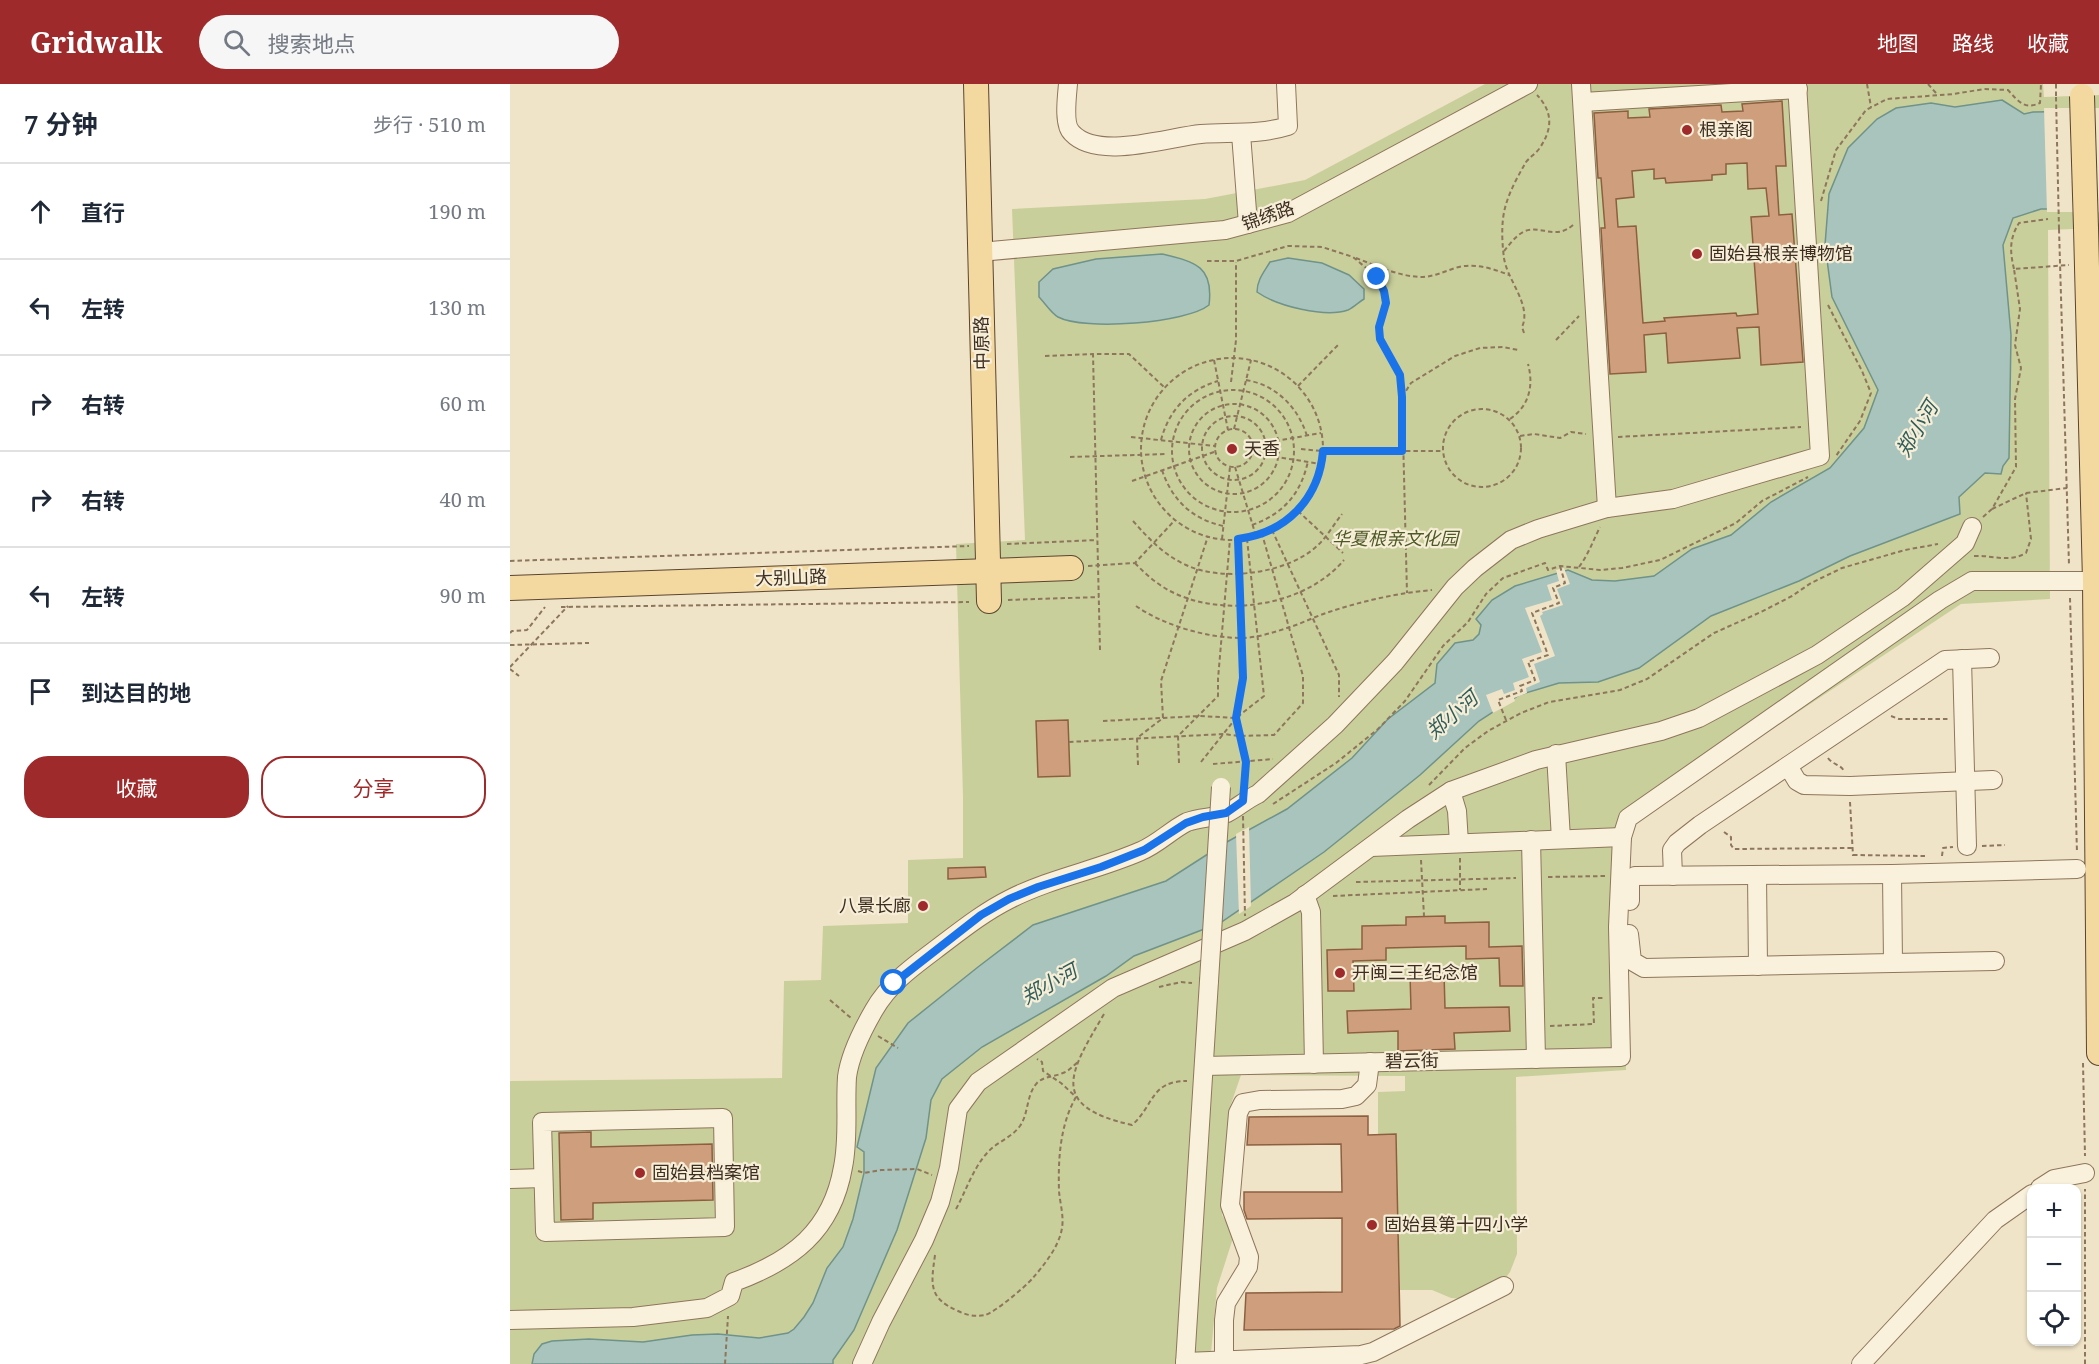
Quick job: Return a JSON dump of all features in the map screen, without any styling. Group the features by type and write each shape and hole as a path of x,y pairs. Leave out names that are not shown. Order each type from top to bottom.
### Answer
{"main road":[{"name":"中原路","path":"976,84 989,601"},
{"path":"2082,90 2086,264 2094,348 2095,419 2091,1054"},
{"name":"大别山路","path":"510,588 1071,568"}],"street":[{"path":"1068,84 1067,124 1071,133 1088,143 1113,146 1145,145 1200,134 1269,132 1287,126 1286,84"},
{"name":"锦绣路","path":"980,252 1225,231 1288,213 1527,84"},
{"path":"510,1320 633,1317 706,1308 730,1296 734,1282 755,1274 788,1255 818,1228 829,1214 844,1166 847,1076 863,1030 894,983 981,915 1009,899 1038,887 1101,867 1144,850 1186,823 1243,809 1335,725 1395,662 1455,587 1474,568 1511,540 1538,529 1607,508 1673,499 1820,456 1797,87 1582,93 1607,508"},
{"path":"1241,134 1248,224"},
{"path":"862,1364 924,1240 940,1202 958,1109 978,1082 1113,988 1307,900 1371,847 1451,791 1493,774 1556,754 1662,731 1699,718 1739,699 1817,655 1904,597 1965,543 1972,527"},
{"path":"1620,875 1622,837 1628,818 1940,600 1972,581 2095,581"},
{"path":"1962,658 1967,846"},
{"path":"1673,876 1672,850 1677,843 1700,825 1944,660 1990,658"},
{"path":"1556,754 1561,839"},
{"path":"1788,766 1797,781 1804,785 1850,786 1993,780"},
{"path":"1221,787 1185,1363 1361,1355 1373,1352 1504,1286"},
{"path":"1451,791 1457,811 1459,843"},
{"path":"1371,847 1622,837"},
{"path":"1531,840 1536,1059"},
{"path":"1995,961 1644,968 1632,961 1629,944 1630,882 1635,876 1853,875 2077,869"},
{"path":"1892,874 1893,963"},
{"name":"碧云街","path":"1204,1074 1314,1064 1621,1057 1618,927 1620,875"},
{"path":"1756,875 1758,966"},
{"path":"1307,900 1311,912 1314,1064"},
{"path":"1224,1360 1226,1303 1248,1267 1249,1257 1230,1205 1238,1113 1243,1103 1260,1100 1342,1099 1356,1096 1367,1085 1370,1062"},
{"path":"723,1118 725,1227 545,1232 543,1178 542,1122 723,1118"},
{"path":"2046,1184 2085,1166"},
{"path":"510,1179 543,1178"},
{"path":"1861,1364 1995,1220 2027,1197"}],"path":[{"path":"1524,333 1522,327 1526,319 1524,309 1504,259 1505,208 1513,186 1528,160 1539,149 1548,131 1550,116 1547,106 1527,84"},
{"path":"1867,84 1871,107"},
{"path":"1928,84 1937,95"},
{"path":"1820,204 1836,150 1866,110 1871,107 1887,99 1984,89 2008,90 2020,103 2033,106 2040,103 2041,84"},
{"path":"2056,84 2077,869"},
{"path":"1504,251 1523,232 1534,229 1557,233 1569,229 1589,210"},
{"path":"1992,509 2016,467 2015,399 2020,368 2015,345 2020,309 2010,252 2012,234 2019,223 2048,219"},
{"path":"1207,261 1236,261 1287,246 1322,247 1407,275 1424,277 1440,275 1460,267 1478,266 1509,275"},
{"path":"1353,257 1377,277 1384,291 1386,303 1379,327 1380,339 1400,375 1407,592"},
{"path":"1231,382 1236,340 1236,261"},
{"path":"2014,269 2086,264"},
{"path":"1826,297 1829,308 1871,393 1860,422 1835,458"},
{"path":"1556,340 1594,298"},
{"path":"1298,386 1338,345"},
{"path":"1402,397 1411,383 1455,356 1480,348 1503,347 1518,350"},
{"path":"1093,354 1100,650"},
{"path":"1045,356 1129,354 1164,387"},
{"path":"1233,358 1251,360 1276,369 1298,386 1313,408 1321,433 1323,451 1322,464 1313,489 1298,511 1272,530 1262,534 1247,538 1222,539 1192,531 1175,520 1157,500 1144,476 1141,438 1148,411 1164,387 1182,372 1214,360 1233,358"},
{"path":"1214,360 1228,430"},
{"path":"1234,429 1251,360"},
{"path":"1510,419 1524,406 1531,392 1532,377 1528,364"},
{"path":"1246,380 1269,387 1286,400 1299,416 1307,435"},
{"path":"1161,440 1168,420 1181,402 1198,389 1218,381"},
{"path":"1243,390 1260,396 1275,407 1287,421 1293,438 1294,459 1287,479 1275,495 1258,507 1225,512 1196,500 1182,485 1174,466 1172,441 1178,424 1189,409 1203,398 1220,391 1243,390"},
{"path":"1240,404 1252,408 1267,419 1278,441 1278,457 1273,471 1263,483 1243,493 1227,494 1206,485 1196,474 1190,460 1189,443 1192,430 1210,410 1223,405 1240,404"},
{"path":"1489,409 1500,412 1510,419 1520,436 1522,447 1520,462 1512,475 1499,484 1485,487 1470,485 1456,478 1447,466 1443,451 1444,439 1455,419 1466,412 1489,409"},
{"path":"1237,416 1256,424 1261,430 1266,443 1266,455 1256,471 1239,479 1229,479 1212,471 1203,456 1202,444 1212,424 1226,417 1237,416"},
{"path":"1520,436 1534,434 1560,438 1571,432 1583,432 1604,438 1818,427"},
{"path":"1234,429 1246,434 1253,446 1246,463 1230,467 1220,462 1215,446 1219,436 1234,429"},
{"path":"1253,446 1321,433"},
{"path":"1131,437 1215,446"},
{"path":"1301,449 1443,451"},
{"path":"1132,481 1215,452"},
{"path":"1252,453 1322,464"},
{"path":"1070,457 1166,454"},
{"path":"1252,525 1273,516 1290,502 1302,483 1308,461"},
{"path":"1222,539 1230,467"},
{"path":"1235,467 1256,536"},
{"path":"1162,470 1170,490 1184,507 1202,519 1223,526"},
{"path":"1268,807 1336,763 1378,729 1405,701 1443,646 1468,622 1485,594 1503,578 1545,563 1548,570 1560,567 1579,567 1600,570 1660,560 1736,523 1762,501 1814,473"},
{"path":"1972,527 1992,509 2026,494 2067,488"},
{"path":"1969,556 1984,555 2008,559 2018,558 2026,553 2031,539 2026,494"},
{"path":"1579,567 1588,555 1607,508"},
{"path":"1298,511 1343,553"},
{"path":"1133,521 1153,544 1186,565 1227,574 1239,574 1287,563 1317,546 1342,514"},
{"path":"1071,568 1134,563 1175,520"},
{"path":"1272,530 1339,675 1340,700"},
{"path":"1069,742 1224,734 1274,735 1303,703 1303,676 1262,534"},
{"path":"1163,718 1161,681 1208,536"},
{"path":"1202,762 1236,718 1264,696 1247,538"},
{"path":"1179,763 1178,736 1218,696 1230,539"},
{"path":"1238,539 1243,678 1236,718 1246,762 1243,809 1245,916"},
{"path":"510,561 1097,540"},
{"path":"1426,788 1465,748 1506,720 1549,702 1620,690 1647,679 1714,633 1792,596 1811,583 1842,568 1905,550 1948,543"},
{"path":"1134,563 1172,592 1224,605 1240,605 1255,604 1300,591 1324,578 1344,560"},
{"path":"1506,720 1498,700 1522,691 1520,686 1535,680 1528,662 1548,655 1532,613 1558,603 1553,588 1565,583 1560,567"},
{"path":"1136,606 1160,620 1179,626 1242,638 1289,628 1327,612 1407,592 1455,587"},
{"path":"556,607 989,601 1099,597"},
{"path":"519,676 510,668 568,606"},
{"path":"510,633 527,630 545,607"},
{"path":"510,645 588,643"},
{"path":"1878,705 1890,716 1899,719 1964,718"},
{"path":"1102,721 1200,716 1236,718"},
{"path":"1137,738 1163,718"},
{"path":"1137,738 1138,765"},
{"path":"1824,742 1824,752 1832,763 1842,766 1849,778 1853,875"},
{"path":"1214,764 1276,759"},
{"path":"1236,822 1247,821"},
{"path":"1724,832 1731,837 1731,845 1734,849 1852,848"},
{"path":"1459,843 1460,890"},
{"path":"1421,845 1424,916"},
{"path":"1853,855 1943,856 1943,848 2005,845"},
{"path":"1356,882 1620,875"},
{"path":"1307,900 1320,897 1487,889"},
{"path":"1159,987 1181,982 1209,983"},
{"path":"1536,1026 1594,1024 1593,998 1603,998 1603,986"},
{"path":"936,1252 932,1279 936,1298 944,1305 966,1315 986,1315 1031,1281 1051,1255 1062,1228 1059,1155 1068,1111 1076,1097 1073,1076 1078,1062 1107,1009 1091,1016 1080,1011"},
{"path":"1021,1053 1042,1062 1043,1071 1061,1083 1086,1109 1109,1120 1132,1125 1142,1117 1156,1091 1176,1081 1204,1074"},
{"path":"2085,1364 2085,1166 2091,1054"},
{"path":"952,1214 978,1165 989,1150 1009,1138 1021,1125 1027,1113 1034,1086 1042,1079 1063,1073 1078,1062"},
{"path":"854,1170 864,1173 917,1169 922,1172"},
{"path":"725,1364 728,1317"}],"green space":[{"name":"华夏根亲文化园","path":"1485,84 2043,84 2044,97 2099,95 2099,228 2048,230 2050,599 1961,604 1632,822 1625,894 1626,1070 1516,1077 1517,1254 1504,1280 1462,1299 1451,1298 1432,1290 1400,1290 1396,1134 1378,1134 1378,1092 1405,1091 1405,1076 1241,1075 1229,1110 1222,1215 1234,1235 1217,1288 1210,1364 510,1364 510,1081 782,1078 784,981 821,980 823,926 908,923 908,860 963,858 956,544 1025,540 1012,209 1205,199 1305,180"}],"water":[{"name":"郑小河","path":"2002,100 2024,114 2099,111 2099,209 2041,209 2013,218 2003,245 2011,335 2009,458 2001,474 1985,473 1959,497 1960,514 1850,556 1799,581 1711,616 1639,668 1598,682 1559,683 1519,695 1479,721 1420,775 1324,852 1220,923 1134,956 1106,976 982,1047 942,1079 931,1100 926,1138 897,1230 854,1330 833,1360 833,1364 532,1364 534,1354 542,1344 552,1341 589,1339 643,1342 718,1334 759,1338 788,1333 794,1329 813,1303 827,1268 843,1247 853,1219 864,1173 864,1152 857,1147 876,1068 908,1023 1033,925 1166,881 1225,843 1287,809 1352,758 1388,719 1435,683 1437,664 1455,643 1473,640 1479,634 1481,625 1476,619 1492,600 1515,586 1568,570 1592,580 1615,581 1654,576 1692,549 1731,535 1771,502 1830,468 1864,428 1878,390 1832,297 1825,245 1829,194 1848,148 1877,119 1896,108 1931,103 1955,107"},
{"path":"1162,254 1193,263 1200,268 1208,282 1209,305 1180,316 1158,320 1089,324 1058,317 1039,297 1039,282 1053,269 1096,259"},
{"path":"1288,258 1322,263 1349,275 1364,289 1364,299 1348,310 1327,313 1289,306 1257,292 1260,280 1270,262"}],"pier":[{"path":"2044,108 2099,108 2099,212 2047,212"},
{"path":"1564,568 1570,584 1557,589 1563,605 1542,612 1540,616 1555,656 1534,664 1540,682 1526,688 1527,693 1514,698 1515,701 1493,713 1486,695 1502,689 1504,694 1515,690 1513,683 1529,677 1522,659 1542,652 1525,608 1552,600 1547,585 1559,581 1556,570"},
{"path":"1249,827 1251,906 1239,914 1236,834"}],"building":[{"path":"1782,101 1786,166 1776,166 1779,215 1792,214 1803,362 1761,365 1759,327 1737,328 1740,358 1668,363 1666,333 1644,335 1646,372 1610,374 1601,228 1605,228 1601,178 1598,178 1594,113 1628,111 1628,118 1650,117 1649,109 1721,105 1722,112 1743,111 1742,104","holes":["1747,163 1748,189 1766,188 1769,216 1751,217 1758,314 1737,316 1736,313 1664,318 1665,321 1643,323 1636,226 1618,227 1616,199 1634,197 1632,171 1654,169 1654,179 1665,178 1666,183 1712,180 1712,175 1726,174 1726,164"]},
{"path":"1068,720 1070,776 1038,777 1036,721"},
{"path":"985,867 986,877 948,879 948,868"},
{"path":"1445,916 1445,923 1489,922 1489,947 1522,946 1523,986 1500,986 1499,958 1466,959 1466,946 1386,948 1386,960 1353,961 1354,991 1328,991 1327,950 1362,949 1362,926 1406,925 1406,917"},
{"path":"1444,973 1445,1008 1509,1007 1510,1031 1454,1033 1455,1049 1398,1051 1398,1031 1348,1033 1347,1011 1411,1009 1410,974"},
{"path":"1368,1116 1368,1135 1396,1134 1400,1326 1394,1329 1244,1330 1246,1293 1342,1292 1342,1218 1247,1219 1244,1210 1244,1192 1342,1192 1341,1144 1247,1145 1249,1117"},
{"name":"固始县档案馆","path":"591,1132 591,1147 712,1144 713,1200 593,1203 593,1219 561,1220 559,1133"}],"place":[{"name":"根亲阁","path":"1687,130"},
{"name":"固始县根亲博物馆","path":"1697,254"},
{"name":"天香","path":"1232,449"},
{"name":"八景长廊","path":"923,906"},
{"name":"开闽三王纪念馆","path":"1340,973"},
{"name":"固始县档案馆","path":"640,1173"},
{"name":"固始县第十四小学","path":"1372,1225"}],"route":[{"path":"894,983 981,915 1009,899 1144,850 1186,823 1226,813 1243,801 1246,762 1236,718 1243,678 1238,539 1268,532 1298,511 1313,489 1322,464 1323,451 1402,451 1400,375 1380,339 1379,327 1386,303 1384,291 1377,277"}]}
